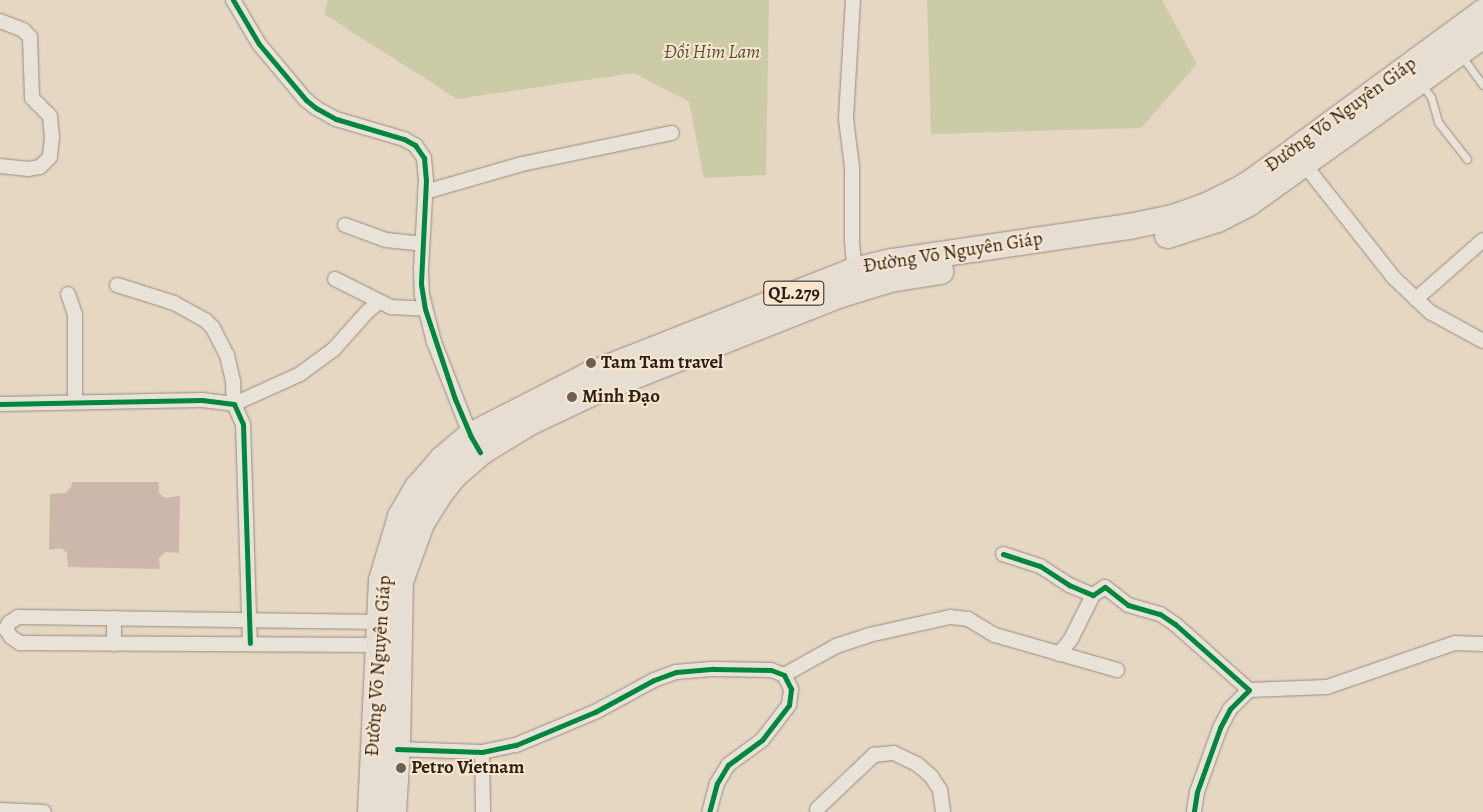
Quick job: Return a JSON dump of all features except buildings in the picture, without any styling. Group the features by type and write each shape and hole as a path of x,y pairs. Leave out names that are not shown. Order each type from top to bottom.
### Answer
{"highway":[{"name":"Đường Võ Nguyên Giáp","path":"370,812 381,580 400,516 417,487 441,459 855,279 916,274 1126,243 1184,231 1233,212 1298,157 1483,11"},
{"name":"Đường Võ Nguyên Giáp","path":"1298,157 1420,82 1483,35"},
{"name":"Đường Võ Nguyên Giáp","path":"393,812 400,581 421,523 439,494 475,444"}],"street":[{"path":"233,0 259,44 280,71 316,108 336,119 404,139 415,145 424,158 425,192 421,284 424,309 434,342 475,444"},
{"path":"853,0 846,119 852,167 852,240 855,279"},
{"path":"0,21 23,30 30,37 31,96 34,103 50,116 52,148 50,157 40,167 28,169 0,166"},
{"path":"425,192 522,164 672,133"},
{"path":"1298,157 1380,262 1416,299 1430,312 1483,341"},
{"path":"344,225 386,240 422,244"},
{"path":"1416,299 1483,240"},
{"path":"335,279 379,302 396,308 424,309"},
{"path":"117,285 174,303 206,321 213,328 227,355 233,381 234,404 242,424 251,620 250,643"},
{"path":"68,294 75,314 75,401"},
{"path":"0,404 75,401 202,400 234,404 300,374 334,350 367,312 379,302"},
{"path":"1003,554 1040,566 1069,585 1093,595"},
{"path":"1059,654 1079,625 1093,595 1105,587 1128,605 1160,614 1175,624 1249,690 1327,688 1455,644 1483,644"},
{"path":"18,617 114,618 251,620 379,633 250,643 20,643 10,637 3,629 18,617"},
{"path":"784,675 836,646 869,635 950,617 968,619 995,635 1117,670"},
{"path":"114,618 114,644"},
{"path":"396,748 482,752 516,746 595,712 654,680 676,672 714,669 771,670 784,675 791,689 789,705 762,740 728,765 717,783 709,812"},
{"path":"1194,812 1197,792 1220,728 1230,709 1249,690"},
{"path":"482,752 483,812"},
{"path":"817,809 874,755 894,753 917,764 931,776 940,790 943,812"},
{"path":"0,810 44,812"}],"lane":[{"path":"1459,52 1483,86"},
{"path":"1420,82 1431,97 1438,122 1467,159"}],"green space":[{"name":"Đồi Him Lam","path":"328,0 769,0 766,175 704,178 689,102 634,73 457,99 324,14"},
{"path":"927,0 1162,0 1197,64 1141,128 931,134"}],"cycle path":[{"path":"233,0 259,44 306,100 336,119 404,139 415,145 424,158 426,180 421,284 425,309 455,399 470,435 480,452"},
{"path":"0,404 202,400 234,404 243,424 250,643"},
{"path":"1003,554 1040,566 1069,585 1093,595 1105,587 1128,605 1160,614 1175,624 1249,690 1230,709 1220,728 1197,792 1194,812"},
{"path":"397,749 482,752 516,745 595,712 654,680 676,672 714,669 771,670 784,675 791,689 789,705 762,740 728,765 717,783 709,812"}],"place":[{"name":"Tam Tam travel","path":"591,363"},
{"name":"Minh Đạo","path":"572,397"},
{"name":"Petro Vietnam","path":"401,768"}]}
